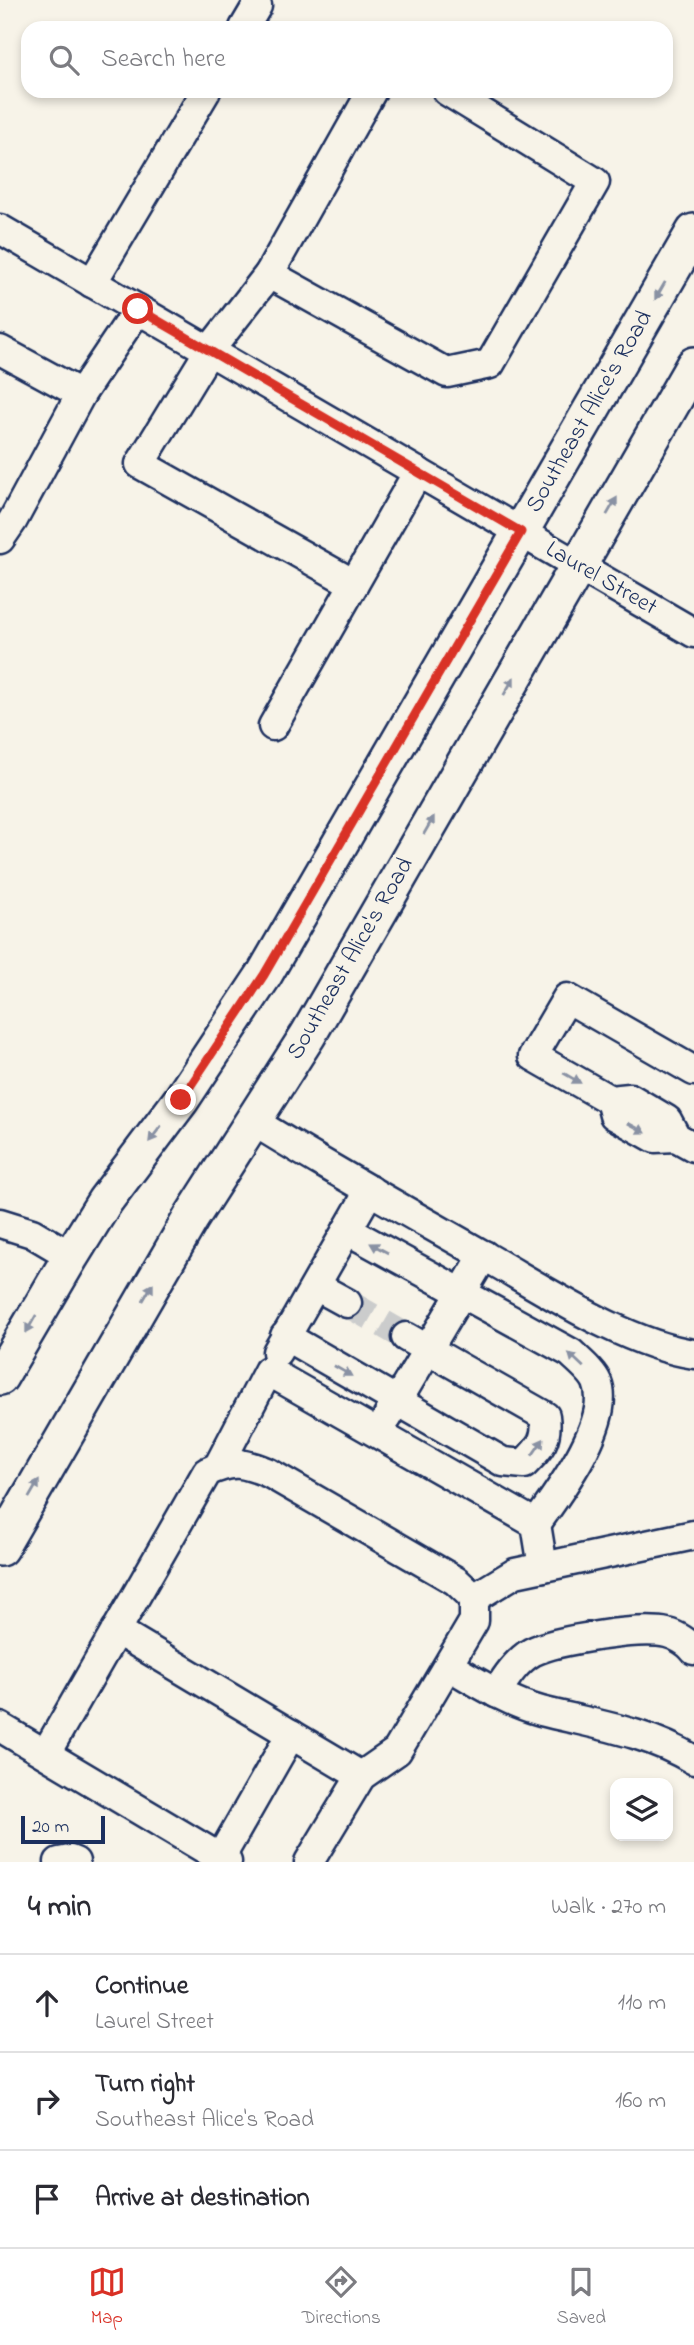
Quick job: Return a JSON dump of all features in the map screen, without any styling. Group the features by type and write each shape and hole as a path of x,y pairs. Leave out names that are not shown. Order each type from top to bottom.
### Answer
{"main road":[{"name":"Southeast Alice's Road","path":"0,1377 105,1201 220,1043 264,975 694,232"},
{"name":"Southeast Alice's Road","path":"0,1549 191,1218 308,1035 694,365"}],"street":[{"path":"92,283 202,98"},
{"path":"354,584 141,464 209,351 269,274 368,98"},
{"path":"269,274 447,373 490,364 595,183 458,98"},
{"name":"Laurel Street","path":"0,229 694,633"},
{"path":"0,539 82,394 138,309"},
{"path":"0,350 82,394"},
{"path":"273,726 418,472"},
{"path":"685,1142 655,1138 614,1115 610,1100 533,1056 567,998 694,1071"},
{"path":"253,1121 370,1191 621,1332 671,1351 694,1354"},
{"path":"218,1467 285,1336 370,1191"},
{"path":"0,1223 32,1233 71,1256"},
{"path":"347,1230 571,1353 597,1381 600,1407 592,1431 570,1476 536,1524 543,1567"},
{"path":"378,1434 397,1402 417,1343 463,1294 484,1255"},
{"path":"316,1286 347,1303"},
{"path":"285,1336 503,1462 524,1464 538,1450 547,1433 545,1416 417,1343"},
{"path":"268,1371 536,1524"},
{"path":"46,1753 207,1472 226,1463 247,1464 269,1473 456,1581 474,1598 474,1621 397,1751 360,1776 309,1862"},
{"path":"474,1598 515,1573 694,1535"},
{"path":"116,1630 360,1776"},
{"path":"496,1693 509,1673 531,1653 566,1642 640,1632 668,1633 694,1650"},
{"path":"449,1666 496,1693 539,1710 597,1722 690,1748"},
{"path":"0,1727 222,1861 291,1734"},
{"path":"59,1862 75,1862"}],"tunnel":[{"path":"347,1303 406,1337"}],"route":[{"path":"138,309 521,532 264,975 181,1100"}]}
